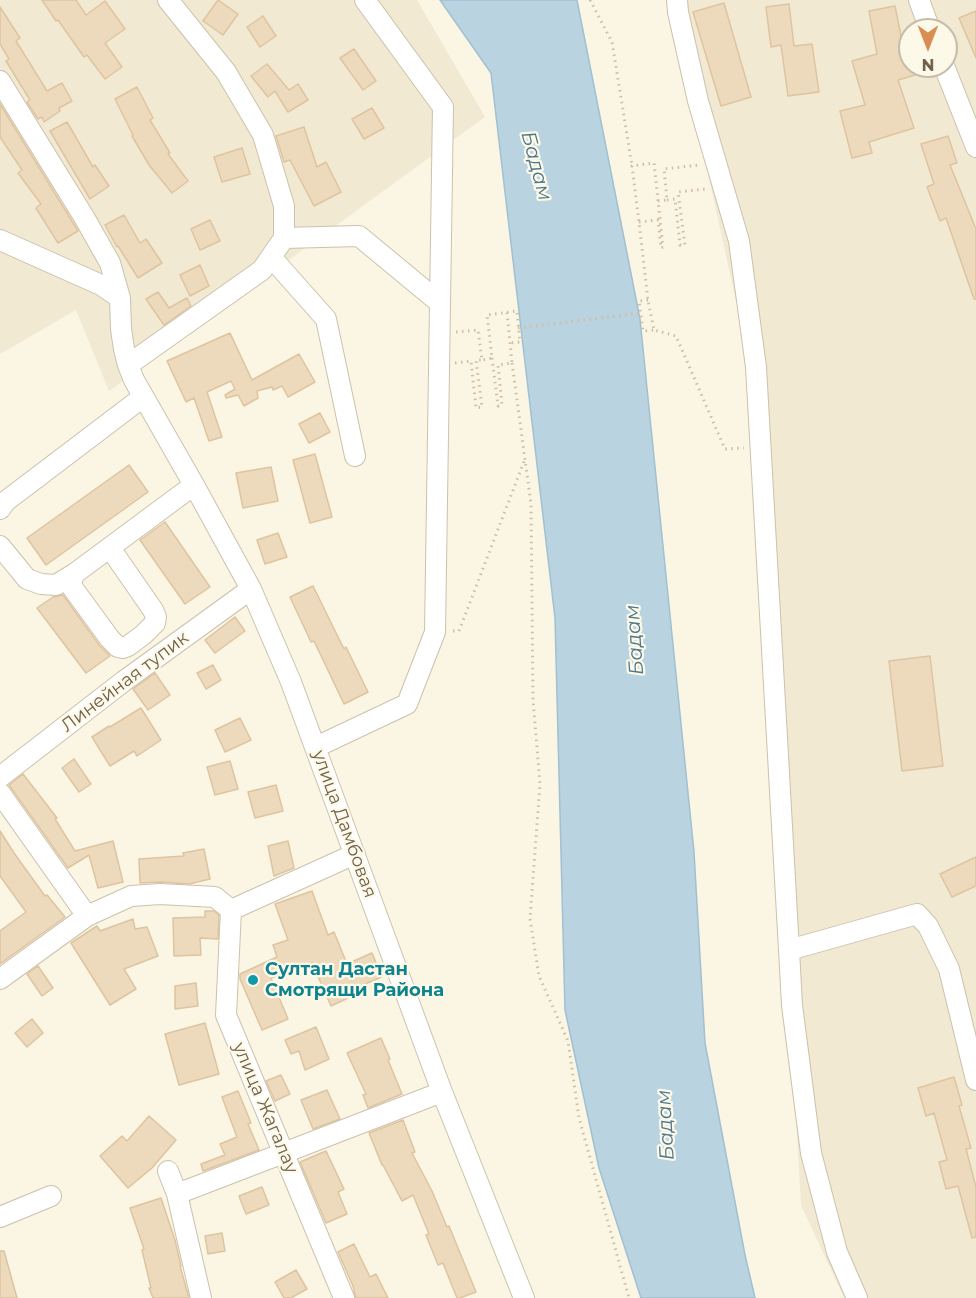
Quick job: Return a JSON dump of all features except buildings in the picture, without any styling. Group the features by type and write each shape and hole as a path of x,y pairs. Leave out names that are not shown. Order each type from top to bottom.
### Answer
{"street":[{"path":"128,365 262,270 284,238 284,206 263,135 226,72 168,0"},
{"path":"316,747 407,704 435,632 443,107 365,0"},
{"path":"677,0 698,101 739,241 756,367 792,1005 811,1153 837,1252 857,1298"},
{"path":"919,0 926,18"},
{"path":"949,78 976,147"},
{"name":"улица Дамбовая","path":"0,81 110,263 120,298 121,329 128,365 134,380 251,589 291,682 442,1092 524,1298"},
{"path":"284,238 359,236 440,303"},
{"path":"0,240 101,285 120,298"},
{"path":"271,257 326,320 356,456"},
{"path":"0,509 6,501 143,397"},
{"path":"0,546 27,579 41,584 56,585 75,574 194,485"},
{"path":"75,574 72,587 118,647 128,646 143,635 155,623 156,617 110,548"},
{"name":"Линейная тупик","path":"0,777 124,681 251,589"},
{"path":"0,793 87,916"},
{"path":"0,979 87,916 131,896 160,894 215,897 231,910 355,854"},
{"name":"улица Жагалау","path":"231,910 226,1015 344,1298"},
{"path":"789,950 917,914 928,926 949,969 976,1080"},
{"path":"177,1194 442,1092"},
{"path":"168,1171 177,1194 201,1298"},
{"path":"0,1217 51,1196"}],"path":[{"path":"590,0 612,42 632,166 648,300 654,330"},
{"path":"632,166 654,164 662,248 658,220 639,222"},
{"path":"668,200 664,169 685,166"},
{"path":"658,201 675,199 680,245 685,245 678,192 723,187"},
{"path":"648,300 639,301 643,331 654,330 676,336 725,449 761,447"},
{"path":"510,343 520,342 516,311 487,315 498,406 502,405 498,365 512,363"},
{"path":"507,312 531,504 533,700 540,784 530,919 539,976 568,1041 579,1118 629,1298"},
{"path":"518,328 641,313"},
{"path":"458,332 478,330 482,360"},
{"path":"439,365 471,361 476,408 482,407 476,360 492,358"},
{"path":"435,632 459,631 525,457"}],"shaded area":[{"path":"0,0 417,0 485,117 109,391 76,310 0,354"},
{"path":"670,0 976,0 976,1298 844,1298 801,1205 755,388"}],"water":[{"name":"Бадам","path":"440,0 577,0 640,319 694,852 705,1043 755,1298 641,1298 599,1168 565,1010 555,618 491,73"}],"place":[{"name":"Султан Дастан Смотрящи Района","path":"253,980"}]}
